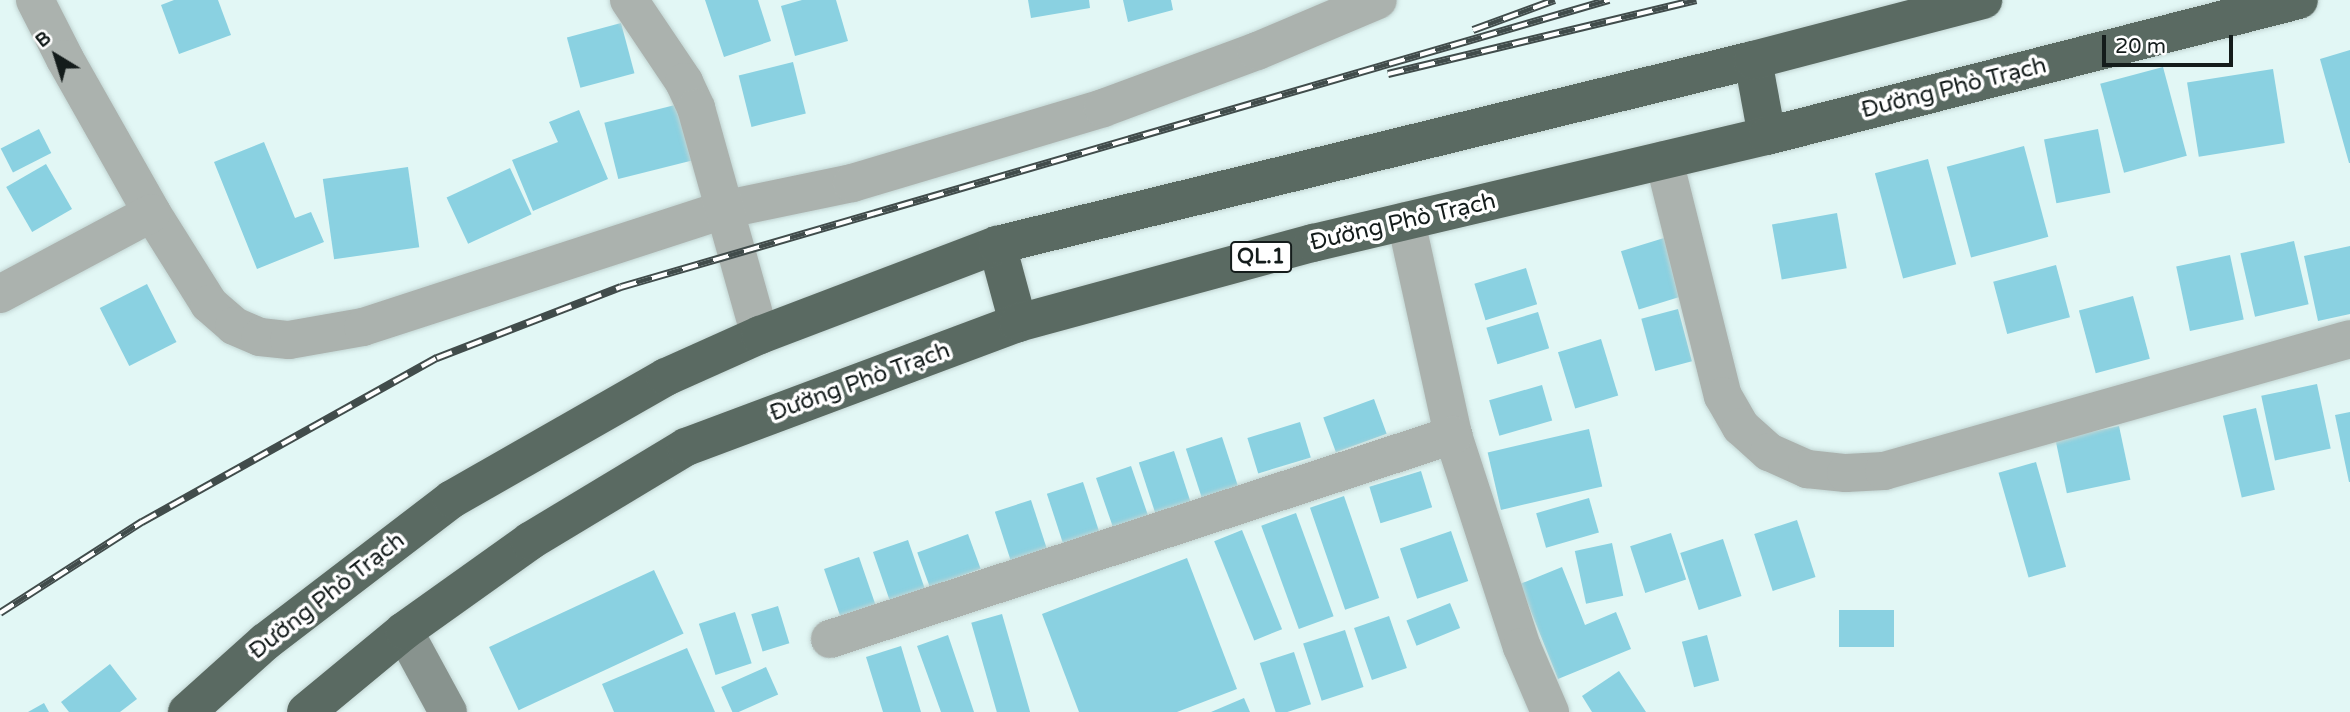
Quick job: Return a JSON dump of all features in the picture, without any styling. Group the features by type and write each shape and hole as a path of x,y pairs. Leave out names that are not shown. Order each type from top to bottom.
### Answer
{"highway":[{"name":"Đường Phò Trạch","path":"187,712 265,642 452,499 666,377 760,335 997,245 1753,60 1983,0"},
{"name":"Đường Phò Trạch","path":"306,712 404,631 530,541 685,447 1018,323 1313,243 1767,136 2299,0"},
{"path":"1753,60 1767,136"},
{"path":"997,245 1018,323"}],"main road":[{"path":"404,631 449,712"}],"street":[{"path":"35,0 65,59 152,213 209,304 234,326 260,337 289,340 363,327 727,209 852,183 1103,108 1257,51 1378,0"},
{"path":"629,0 684,82 696,108 727,209 760,335"},
{"path":"1664,160 1723,396 1741,427 1750,436 1769,452 1807,469 1846,473 1884,471 2350,339"},
{"path":"0,295 152,213"},
{"path":"1406,222 1453,435 1522,647 1550,712"},
{"path":"830,639 1453,435"}],"building":[{"path":"174,0 218,0 231,35 179,54 161,5"},
{"path":"705,0 758,0 771,41 724,57"},
{"path":"802,0 836,0 848,41 795,56 781,6"},
{"path":"1028,0 1089,0 1090,8 1031,18"},
{"path":"1123,0 1171,0 1173,10 1128,22"},
{"path":"621,23 634,73 580,88 567,37"},
{"path":"2350,50 2350,163 2349,163 2320,59"},
{"path":"793,62 806,113 751,127 739,76"},
{"path":"2163,67 2187,156 2124,173 2100,84"},
{"path":"2273,69 2285,143 2199,157 2187,83"},
{"path":"679,104 693,160 618,179 604,123"},
{"path":"579,110 608,179 533,211 512,160 558,142 549,122"},
{"path":"39,129 51,153 13,173 1,149"},
{"path":"2098,129 2110,193 2056,203 2044,139"},
{"path":"264,142 295,218 311,212 324,242 257,269 214,162"},
{"path":"2024,146 2048,237 1971,258 1947,167"},
{"path":"1928,159 1956,264 1903,279 1875,173"},
{"path":"46,164 72,209 32,232 6,187"},
{"path":"408,167 419,247 334,259 323,179"},
{"path":"510,168 532,214 468,244 447,198"},
{"path":"1837,213 1847,268 1782,280 1772,224"},
{"path":"1664,238 1682,296 1639,309 1621,251"},
{"path":"2294,241 2309,304 2255,317 2240,253"},
{"path":"2350,246 2350,314 2318,321 2304,256"},
{"path":"2230,255 2244,320 2190,331 2176,266"},
{"path":"2056,265 2070,317 2007,334 1993,282"},
{"path":"1526,268 1537,304 1485,320 1474,284"},
{"path":"147,284 177,342 129,366 100,308"},
{"path":"2133,296 2150,359 2096,373 2079,310"},
{"path":"1678,309 1692,361 1655,371 1641,319"},
{"path":"1538,312 1549,348 1497,364 1486,328"},
{"path":"1601,339 1618,395 1575,409 1558,352"},
{"path":"2317,384 2331,449 2275,460 2261,396"},
{"path":"1542,385 1552,421 1499,436 1489,400"},
{"path":"1374,399 1387,434 1336,452 1323,417"},
{"path":"2256,408 2275,490 2242,497 2223,416"},
{"path":"2350,412 2350,482 2349,482 2335,415"},
{"path":"1300,422 1311,457 1258,473 1247,438"},
{"path":"2119,426 2130,480 2067,493 2055,440"},
{"path":"1589,429 1602,486 1501,510 1488,452"},
{"path":"1222,437 1239,489 1203,501 1186,449"},
{"path":"1174,451 1191,503 1156,515 1139,462"},
{"path":"2036,462 2066,567 2029,578 1999,473"},
{"path":"1131,466 1149,517 1114,529 1096,478"},
{"path":"1421,471 1432,507 1380,523 1369,487"},
{"path":"1083,482 1100,534 1064,546 1047,494"},
{"path":"1344,496 1379,598 1345,610 1310,508"},
{"path":"1589,498 1599,533 1546,548 1536,513"},
{"path":"1031,500 1048,552 1012,564 995,512"},
{"path":"1296,513 1334,616 1299,629 1261,526"},
{"path":"1797,520 1816,577 1773,591 1754,534"},
{"path":"1242,530 1282,629 1254,640 1214,541"},
{"path":"1451,531 1468,581 1417,599 1400,549"},
{"path":"1671,533 1686,580 1645,593 1630,546"},
{"path":"968,534 981,569 930,587 917,552"},
{"path":"1723,539 1742,596 1699,610 1680,553"},
{"path":"908,540 926,591 891,603 873,552"},
{"path":"1612,543 1623,596 1586,604 1575,551"},
{"path":"859,557 877,608 842,620 824,569"},
{"path":"1187,558 1237,689 1177,712 1079,712 1042,614"},
{"path":"1562,567 1585,625 1616,612 1631,649 1558,679 1520,584"},
{"path":"654,570 684,633 519,710 489,647"},
{"path":"1450,603 1460,628 1417,646 1406,621"},
{"path":"778,606 789,643 763,651 751,614"},
{"path":"1839,610 1894,610 1894,647 1839,647"},
{"path":"735,612 752,663 716,675 699,624"},
{"path":"1002,614 1030,712 997,712 971,623"},
{"path":"1389,616 1407,668 1372,680 1354,628"},
{"path":"1345,630 1364,687 1322,701 1303,644"},
{"path":"948,635 974,712 941,712 917,646"},
{"path":"1707,635 1719,680 1694,687 1682,642"},
{"path":"901,646 921,712 883,712 866,657"},
{"path":"687,648 715,712 614,712 602,684"},
{"path":"1294,652 1311,704 1287,712 1276,712 1260,663"},
{"path":"110,664 137,699 120,712 69,712 61,702"},
{"path":"766,667 778,694 739,712 732,712 721,687"},
{"path":"1619,671 1646,712 1592,712 1582,696"},
{"path":"1244,698 1250,712 1211,712"},
{"path":"44,703 49,712 28,712"}],"railway":[{"path":"1473,30 1555,0"},
{"path":"0,613 142,522 437,358 621,287 1609,0"},
{"path":"1388,74 1696,0"}]}
